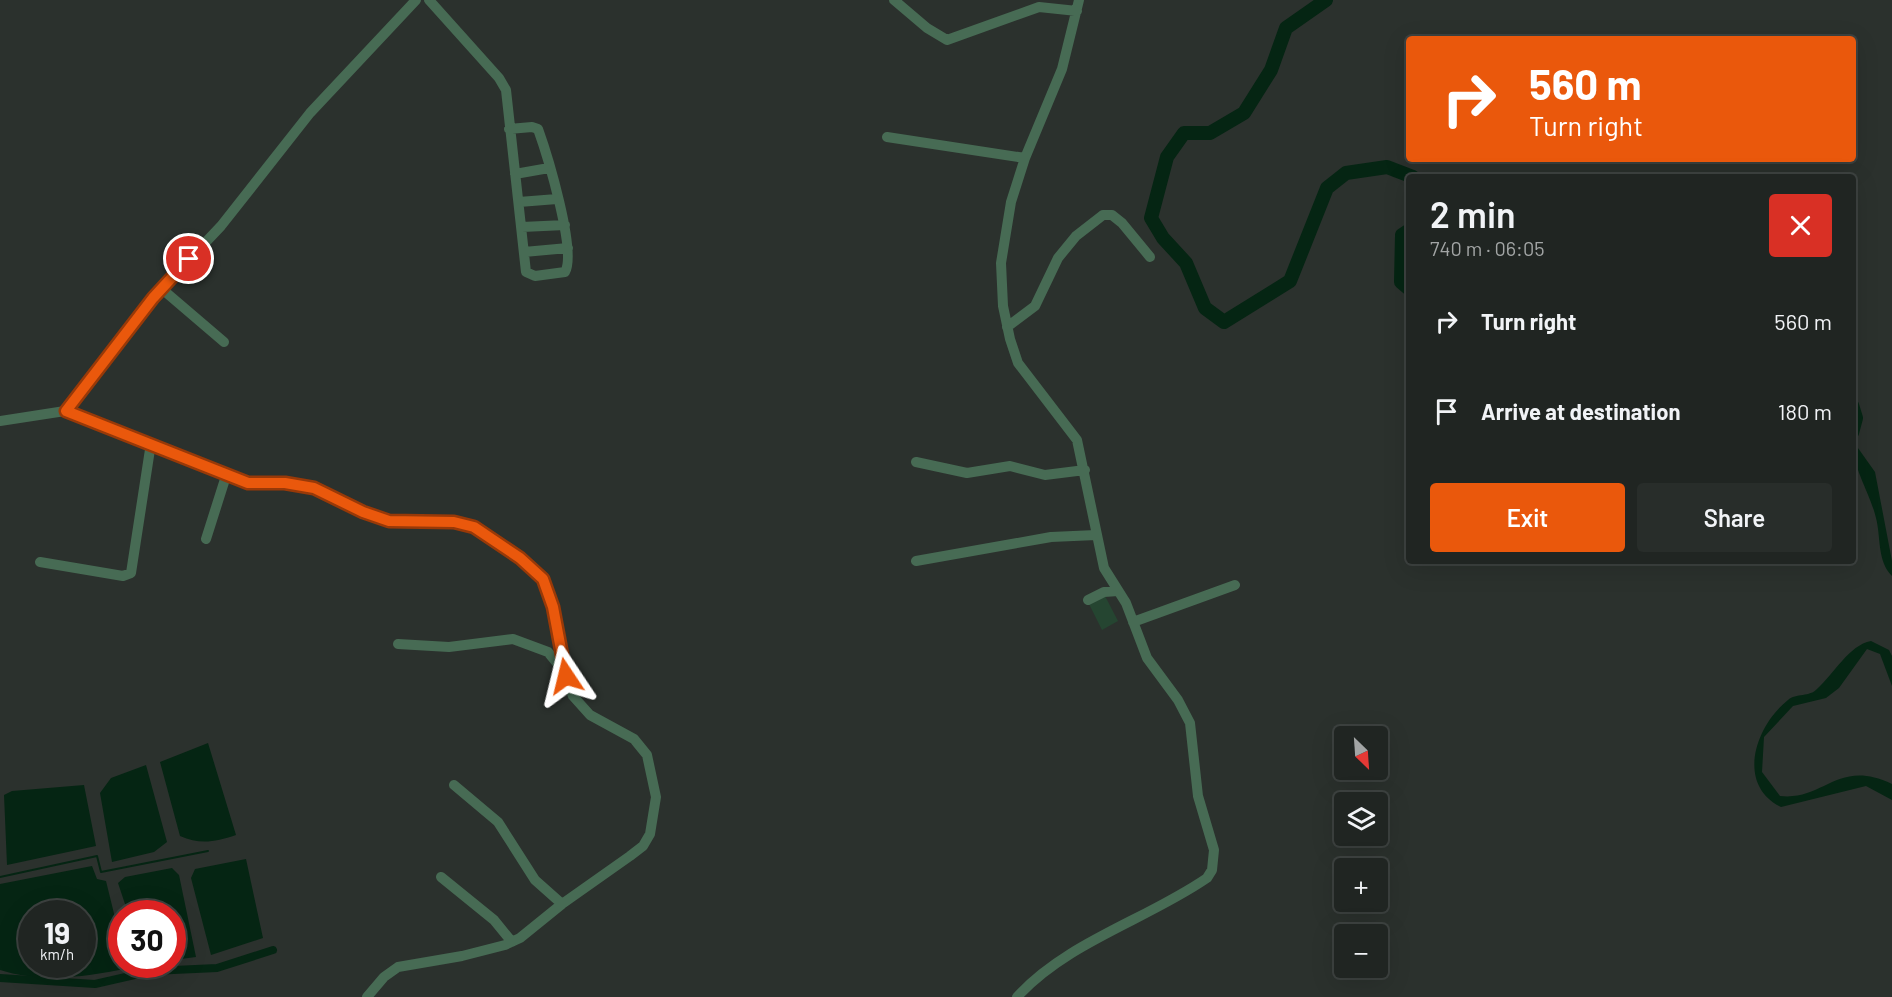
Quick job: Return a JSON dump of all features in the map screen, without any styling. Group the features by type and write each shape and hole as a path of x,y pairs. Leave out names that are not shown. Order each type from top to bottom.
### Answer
{"street":[{"path":"66,411 162,288 221,226 310,113 416,0"},
{"path":"429,0 503,83 526,272 535,276 565,273 568,248 565,225 538,129 532,127 509,129"},
{"path":"894,0 927,28 947,40 1039,7 1078,5 1062,69 1025,158 1011,202 1001,263 1007,327 1013,351 1023,371 1074,432 1081,449 1104,568 1133,622 1147,658 1178,700 1190,723 1198,796 1214,850 1212,870 1207,878 1072,954 1026,987 1017,997"},
{"path":"887,137 1025,158"},
{"path":"515,174 549,168"},
{"path":"519,202 557,199"},
{"path":"1007,327 1035,306 1058,258 1077,236 1103,215 1112,215 1122,223 1150,256"},
{"path":"522,227 565,225"},
{"path":"524,252 568,248"},
{"path":"162,288 224,342"},
{"path":"0,421 66,411 248,483 285,483 314,488 363,512 389,521 454,522 474,527 520,558 543,579 553,607 570,690 582,708 598,721 626,733 642,747 652,770 656,797 650,834 643,846 562,904 530,932 512,942 462,956 398,967 384,977 367,997"},
{"path":"40,562 123,576 131,573 151,443"},
{"path":"916,462 967,473 1010,466 1045,475 1085,470"},
{"path":"206,540 226,476"},
{"path":"916,561 1051,537 1096,535"},
{"path":"1133,622 1234,585"},
{"path":"1088,600 1104,592 1118,591"},
{"path":"398,644 449,647 513,639 548,652 556,663 564,666"},
{"path":"454,785 498,822 535,880 562,904"},
{"path":"441,877 494,920 512,942"}],"shaded area":[{"path":"1856,445 1875,472 1892,561 1892,576 1884,563 1876,518 1858,470"},
{"path":"1104,594 1118,621 1102,630 1088,602"},
{"path":"1871,641 1889,650 1892,656 1892,686 1880,654 1867,649 1839,688 1826,698 1793,706 1764,737 1762,772 1780,796 1809,793 1832,782 1858,776 1873,777 1892,784 1892,800 1866,786 1781,807 1767,797 1758,784 1755,770 1755,754 1767,724 1788,700 1814,691 1849,654"},
{"path":"208,743 236,835 214,841 187,839 180,836 160,762"},
{"path":"146,765 167,842 154,852 112,862 100,793 111,778"},
{"path":"84,785 96,846 7,865 4,795 12,791"},
{"path":"246,859 263,938 211,955 191,878 195,869"},
{"path":"92,866 97,879 106,881 111,900 108,900 108,972 96,974 96,900 18,900 18,974 0,970 0,884"},
{"path":"172,868 179,875 184,900 124,900 118,883 125,877"},
{"path":"186,909 196,957 186,958"}],"waterway":[{"path":"1326,0 1286,28 1271,70 1244,113 1210,133 1184,133 1167,157 1151,218 1163,238 1186,263 1205,308 1224,322 1290,281 1327,188 1346,173 1387,167 1406,174"},
{"path":"1406,232 1402,235 1401,282 1406,286"},
{"path":"0,877 97,856 101,872 208,851"},
{"path":"0,978 95,984 152,971 217,968 273,950"}],"route":[{"path":"189,259 153,298 66,411 104,424 226,476 248,483 285,483 314,488 363,512 389,521 454,522 474,527 520,558 543,579 553,607 566,676"}]}
